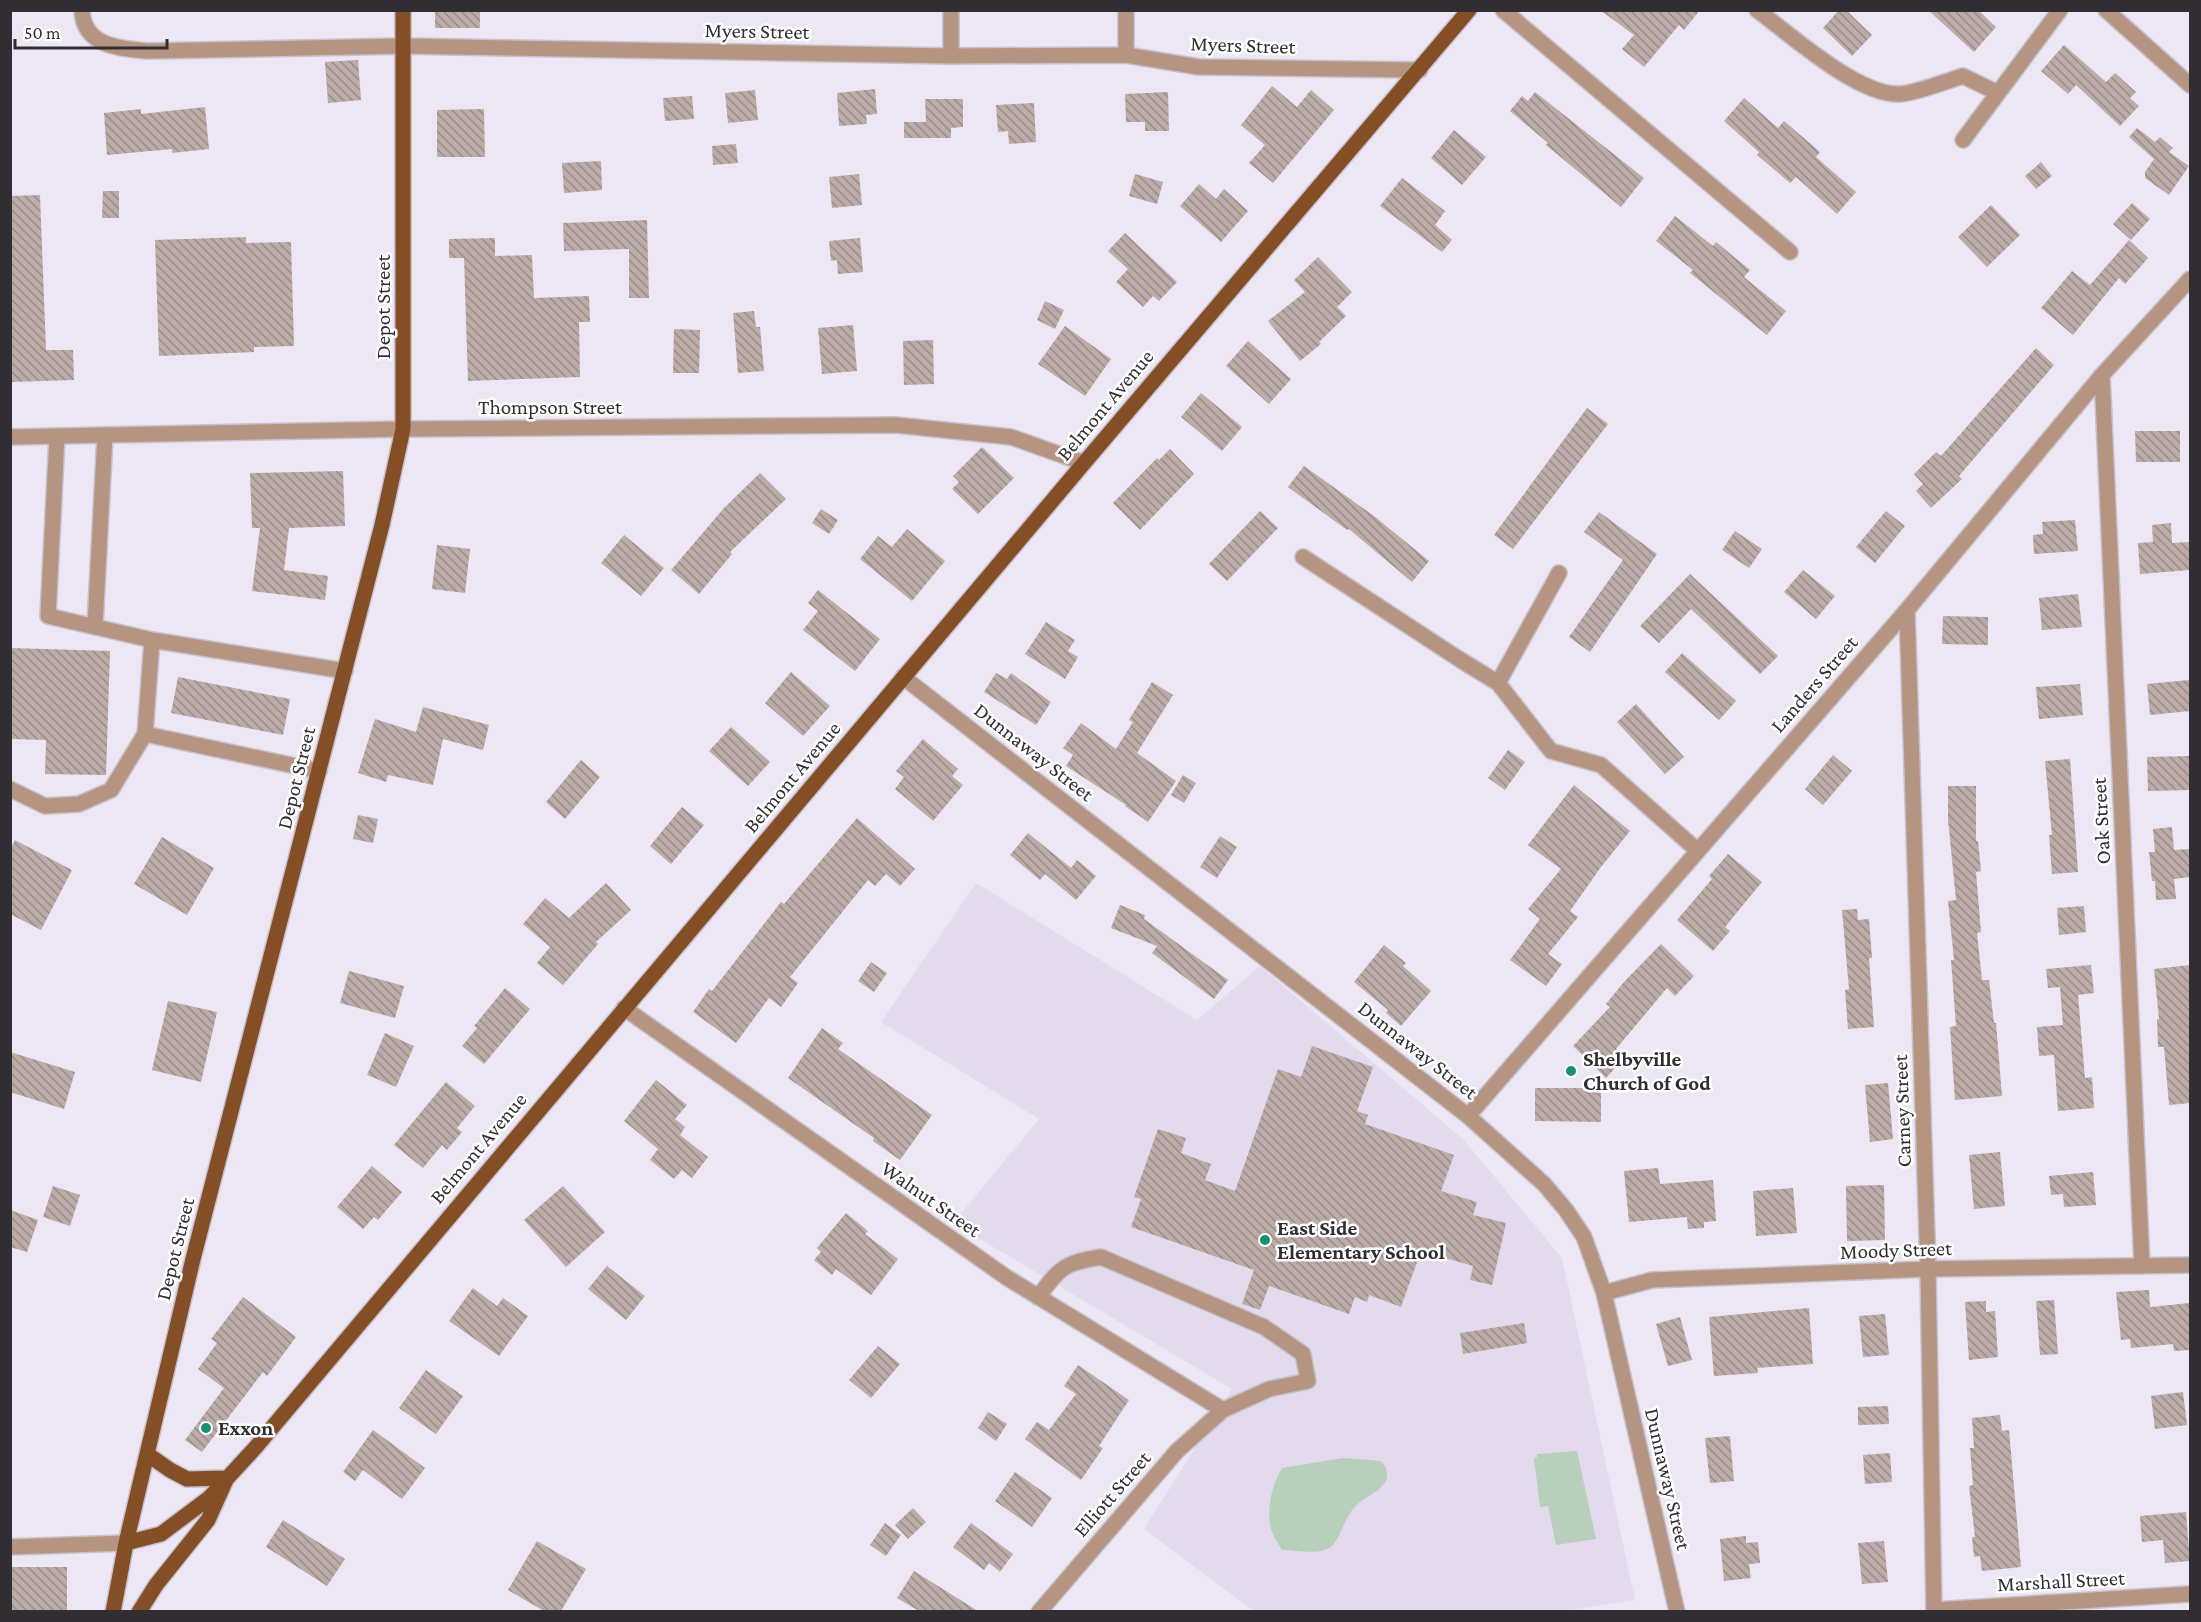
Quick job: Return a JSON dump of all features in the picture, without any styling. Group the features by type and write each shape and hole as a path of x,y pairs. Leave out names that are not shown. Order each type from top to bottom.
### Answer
{"main road":[{"name":"Depot Street","path":"113,1611 126,1543 193,1259 382,525 403,429 404,10"},
{"name":"Belmont Avenue","path":"126,1543 161,1534 209,1498 263,1439 903,677 1469,10"},
{"path":"139,1611 156,1585 208,1520 227,1478 188,1479 147,1454"}],"street":[{"name":"Myers Street","path":"82,10 82,19 94,39 120,48 148,51 404,46 951,56 1125,55 1198,67 1420,70"},
{"path":"951,10 951,56"},
{"path":"1125,55 1126,10"},
{"path":"1503,10 1790,252"},
{"path":"1757,10 1840,71 1874,90 1901,94 1963,76 1998,93"},
{"path":"1963,140 2060,10"},
{"path":"2106,10 2190,85"},
{"name":"Landers Street","path":"1468,1116 1907,610 2102,375 2190,279"},
{"name":"Oak Street","path":"2102,375 2142,1266"},
{"name":"Thompson Street","path":"10,437 403,429 896,425 1011,437 1084,463"},
{"path":"95,627 105,435"},
{"path":"57,436 48,616 152,640 345,671"},
{"path":"1303,557 1498,682 1551,751 1601,765 1698,850"},
{"path":"1498,682 1558,573"},
{"name":"Carney Street","path":"1907,610 1928,1269 1934,1610"},
{"path":"10,789 45,806 79,804 111,790 145,734 152,640"},
{"name":"Dunnaway Street","path":"903,677 1468,1116 1544,1184 1566,1210 1584,1238 1604,1293 1677,1611"},
{"path":"145,734 319,771"},
{"name":"Walnut Street","path":"624,1008 1006,1277 1223,1410"},
{"name":"Elliott Street","path":"1038,1297 1058,1270 1074,1261 1101,1257 1264,1327 1303,1354 1308,1381 1269,1389 1223,1410 1177,1451 1039,1611"},
{"name":"Moody Street","path":"1604,1293 1652,1280 1928,1269 2190,1265"},
{"path":"10,1547 126,1543"},
{"name":"Marshall Street","path":"1934,1610 2190,1594"}],"shaded area":[{"name":"East Side Elementary School","path":"976,883 1197,1020 1260,966 1464,1140 1562,1258 1635,1600 1556,1612 1254,1611 1144,1529 1232,1389 953,1223 1039,1119 881,1022"}],"green space":[{"path":"1577,1451 1596,1539 1556,1545 1548,1506 1540,1507 1534,1458 1537,1454"},
{"path":"1343,1458 1381,1461 1387,1473 1385,1483 1353,1509 1332,1546 1315,1552 1282,1550 1272,1531 1269,1510 1276,1480 1282,1468"}],"building":[{"path":"435,10 480,10 480,28 435,28"},
{"path":"1600,10 1700,10 1684,30 1679,25 1644,67 1622,49 1634,35"},
{"path":"1839,10 1846,10 1872,35 1852,56 1823,28"},
{"path":"1928,10 1978,10 1996,27 1974,52"},
{"path":"2064,45 2106,82 2115,73 2136,92 2130,98 2139,106 2120,126 2076,85 2068,94 2041,71"},
{"path":"358,60 361,100 328,103 325,62"},
{"path":"1272,86 1297,107 1311,90 1334,110 1273,183 1249,163 1265,145 1241,125"},
{"path":"875,89 877,114 866,115 867,124 839,126 837,93"},
{"path":"755,90 758,120 728,123 725,93"},
{"path":"1168,92 1169,131 1145,131 1145,122 1126,122 1125,94"},
{"path":"1535,92 1644,178 1621,207 1546,145 1548,143 1510,111 1522,96 1528,101"},
{"path":"692,96 694,119 665,121 663,98"},
{"path":"1744,98 1778,128 1784,121 1820,152 1816,157 1856,192 1837,214 1796,177 1790,183 1757,155 1759,152 1724,121"},
{"path":"925,99 963,99 963,127 951,128 951,138 904,138 904,122 926,122"},
{"path":"1034,103 1036,142 1009,144 1008,131 998,132 996,105"},
{"path":"205,107 209,149 172,153 172,149 107,155 104,113 141,109 141,114"},
{"path":"484,109 485,157 437,157 437,110"},
{"path":"2137,128 2155,142 2160,137 2173,148 2169,152 2189,166 2169,195 2145,178 2145,172 2154,159 2129,137"},
{"path":"1454,130 1486,157 1462,185 1431,158"},
{"path":"736,144 738,163 713,165 712,146"},
{"path":"601,161 602,190 564,193 562,163"},
{"path":"2041,162 2052,176 2036,189 2025,176"},
{"path":"859,174 862,205 832,208 829,177"},
{"path":"1135,174 1163,182 1157,204 1129,196"},
{"path":"1402,178 1445,211 1435,225 1452,240 1442,252 1380,206"},
{"path":"1199,184 1216,199 1224,189 1248,211 1221,242 1180,206"},
{"path":"103,191 119,191 119,218 102,218"},
{"path":"40,195 46,350 73,350 74,380 10,382 10,196"},
{"path":"2132,203 2150,219 2131,240 2113,224"},
{"path":"1991,205 2020,235 1987,267 1958,237"},
{"path":"1675,216 1713,246 1716,242 1750,270 1744,277 1786,311 1767,335 1690,273 1693,270 1656,241"},
{"path":"647,220 649,298 629,298 629,249 564,251 563,223"},
{"path":"1125,233 1177,282 1159,301 1153,296 1143,307 1116,282 1128,269 1108,251"},
{"path":"246,237 246,243 291,242 294,346 254,347 254,352 159,356 155,240"},
{"path":"495,238 495,256 532,255 534,298 589,296 590,322 579,322 580,377 468,381 464,258 449,258 449,239"},
{"path":"860,238 863,272 838,274 837,260 831,261 829,241"},
{"path":"2129,240 2148,258 2125,284 2119,278 2073,335 2041,308 2072,271 2090,285"},
{"path":"1318,257 1352,292 1337,307 1346,316 1319,342 1321,344 1300,361 1268,321 1305,292 1294,280"},
{"path":"1045,301 1064,310 1055,329 1037,320"},
{"path":"754,311 756,327 760,327 764,371 738,373 733,313"},
{"path":"853,325 857,371 822,374 818,328"},
{"path":"1065,326 1111,359 1085,396 1038,364"},
{"path":"674,329 700,330 699,373 673,373"},
{"path":"933,340 934,384 904,385 903,341"},
{"path":"1248,341 1291,379 1269,404 1226,366"},
{"path":"2036,348 2054,365 1959,476 1962,479 1931,508 1916,491 1923,484 1914,474 1936,452 1941,456"},
{"path":"1201,393 1242,427 1222,451 1181,417"},
{"path":"1587,408 1608,424 1513,549 1494,535"},
{"path":"2135,431 2180,431 2180,462 2136,462"},
{"path":"982,447 1014,478 978,514 952,489 959,482 953,476"},
{"path":"1170,449 1194,474 1140,530 1113,503 1157,458 1159,460"},
{"path":"1304,466 1374,516 1429,561 1412,582 1349,529 1347,530 1288,487"},
{"path":"343,471 345,526 289,528 284,570 328,576 325,600 252,591 260,528 252,528 250,473"},
{"path":"760,473 786,499 730,552 732,554 699,594 671,570 725,507"},
{"path":"821,509 838,520 829,534 812,523"},
{"path":"1260,511 1278,528 1227,581 1209,564"},
{"path":"1886,511 1905,526 1875,563 1856,547"},
{"path":"1599,512 1657,554 1590,652 1569,637 1623,560 1584,532"},
{"path":"2075,520 2078,551 2034,554 2033,535 2043,534 2042,522"},
{"path":"2171,523 2172,543 2190,542 2190,570 2140,574 2138,543 2153,542 2152,525"},
{"path":"907,529 945,561 912,601 860,559 878,536 892,547"},
{"path":"1735,531 1762,549 1749,568 1722,550"},
{"path":"624,535 664,568 641,596 601,563"},
{"path":"437,545 470,549 465,593 432,589"},
{"path":"1803,570 1835,596 1816,619 1784,592"},
{"path":"1690,574 1778,656 1760,674 1691,609 1659,643 1640,626"},
{"path":"818,590 880,639 855,671 803,630 818,611 808,603"},
{"path":"2078,594 2082,627 2042,630 2039,598"},
{"path":"1943,616 1988,617 1988,645 1942,644"},
{"path":"1046,622 1075,640 1068,651 1078,657 1065,679 1025,654"},
{"path":"12,648 110,651 106,775 45,774 46,740 10,739"},
{"path":"1682,653 1736,701 1719,720 1665,672"},
{"path":"791,672 830,706 803,736 765,703"},
{"path":"996,673 1007,679 1011,673 1051,702 1036,725 984,692"},
{"path":"178,677 290,699 283,735 171,713"},
{"path":"2189,680 2190,711 2150,715 2147,684"},
{"path":"1152,682 1173,695 1137,753 1176,781 1148,822 1066,766 1073,755 1063,748 1081,723 1116,749 1133,722 1129,720"},
{"path":"2080,684 2083,715 2039,719 2036,687"},
{"path":"1636,704 1684,757 1665,774 1617,722"},
{"path":"423,707 489,725 483,750 443,739 433,785 388,775 386,782 358,773 375,719 416,732"},
{"path":"731,727 770,762 748,786 709,751"},
{"path":"923,739 958,769 952,776 963,785 933,821 895,789 904,777 896,771"},
{"path":"1508,750 1525,762 1505,790 1488,778"},
{"path":"1833,755 1852,771 1823,805 1805,789"},
{"path":"2190,756 2190,790 2148,791 2147,757"},
{"path":"2070,759 2078,872 2052,874 2049,835 2052,835 2045,761"},
{"path":"581,760 600,777 565,819 546,802"},
{"path":"1183,775 1196,783 1184,803 1171,795"},
{"path":"1574,785 1630,831 1570,911 1578,917 1548,954 1562,964 1546,986 1510,960 1540,919 1528,909 1561,869 1528,845"},
{"path":"1948,786 1976,786 1976,841 1978,841 1981,871 1976,872 1981,932 1977,933 1982,980 1989,980 1994,1023 1996,1023 2002,1096 1955,1100 1950,1027 1956,1026 1951,960 1954,960 1948,901 1956,900 1948,819"},
{"path":"682,807 704,825 671,864 650,846"},
{"path":"358,815 378,819 373,843 353,839"},
{"path":"857,818 915,869 900,886 886,874 875,886 868,880 790,977 798,983 781,1007 769,998 736,1043 693,1012 709,989 712,991 781,902 784,904"},
{"path":"2172,827 2174,850 2190,849 2190,877 2174,879 2176,899 2156,900 2149,852 2155,852 2153,829"},
{"path":"1028,833 1071,868 1077,860 1096,876 1076,900 1045,874 1040,880 1010,855"},
{"path":"1220,836 1237,847 1217,878 1200,867"},
{"path":"162,837 214,868 187,915 134,884"},
{"path":"15,840 72,870 41,930 10,914 10,850"},
{"path":"1728,854 1762,882 1725,927 1730,931 1713,951 1677,920 1712,879 1709,876"},
{"path":"606,883 631,910 596,942 598,944 563,985 537,963 550,947 523,924 545,898 569,918"},
{"path":"1120,905 1145,915 1144,919 1228,980 1214,999 1152,953 1157,946 1111,928"},
{"path":"2084,906 2086,932 2059,935 2057,908"},
{"path":"1857,909 1858,920 1869,919 1872,958 1869,958 1874,1027 1848,1029 1845,990 1849,989 1842,910"},
{"path":"1661,944 1694,976 1675,996 1667,988 1616,1049 1625,1057 1606,1078 1573,1046 1610,1007 1606,1004 1624,982"},
{"path":"1384,945 1406,963 1403,966 1431,991 1401,1026 1386,1013 1388,1010 1354,982"},
{"path":"871,962 887,973 874,992 858,981"},
{"path":"2091,965 2094,993 2078,995 2085,1078 2092,1077 2094,1108 2058,1111 2054,1055 2039,1056 2037,1027 2063,1025 2060,987 2048,988 2046,969"},
{"path":"2190,965 2190,1103 2169,1105 2164,1047 2158,1047 2157,1019 2159,1019 2154,969"},
{"path":"349,971 404,986 395,1018 340,1003"},
{"path":"505,988 530,1009 484,1064 462,1046 477,1028 474,1026"},
{"path":"168,1001 217,1012 201,1082 152,1070"},
{"path":"822,1028 843,1043 838,1049 932,1115 900,1160 873,1141 874,1138 788,1078"},
{"path":"385,1033 414,1046 396,1087 367,1075"},
{"path":"1312,1046 1373,1067 1357,1111 1368,1115 1365,1124 1454,1155 1441,1191 1477,1202 1473,1215 1506,1223 1492,1285 1470,1280 1473,1266 1421,1251 1401,1307 1369,1295 1367,1302 1355,1297 1349,1314 1269,1286 1260,1310 1242,1304 1254,1270 1131,1227 1141,1199 1134,1197 1158,1129 1186,1138 1181,1153 1211,1164 1205,1180 1235,1191 1278,1069 1301,1077"},
{"path":"10,1052 75,1072 64,1109 10,1092"},
{"path":"656,1080 687,1105 675,1119 685,1127 680,1135 708,1157 692,1178 682,1170 674,1179 650,1160 658,1149 624,1121"},
{"path":"446,1082 475,1106 457,1128 462,1132 447,1150 442,1145 423,1168 394,1145"},
{"path":"1888,1083 1893,1139 1870,1142 1865,1085"},
{"path":"1535,1088 1601,1088 1601,1122 1535,1121"},
{"path":"2000,1152 2005,1206 1974,1209 1969,1155"},
{"path":"372,1166 402,1192 378,1220 374,1217 363,1229 337,1207"},
{"path":"1658,1168 1660,1184 1713,1180 1716,1221 1704,1222 1704,1228 1688,1229 1687,1217 1629,1222 1624,1171"},
{"path":"2093,1172 2096,1205 2064,1207 2063,1194 2051,1195 2049,1176"},
{"path":"1884,1185 1885,1240 1847,1241 1846,1186"},
{"path":"53,1186 80,1195 70,1226 43,1217"},
{"path":"563,1186 605,1232 566,1267 524,1220"},
{"path":"1793,1188 1797,1233 1756,1236 1753,1191"},
{"path":"10,1210 38,1220 27,1252 10,1247"},
{"path":"846,1213 868,1231 865,1234 898,1259 871,1295 836,1269 832,1275 814,1260 821,1252 817,1248"},
{"path":"607,1266 645,1296 626,1320 588,1289"},
{"path":"473,1288 497,1306 503,1298 528,1316 499,1356 449,1321"},
{"path":"2149,1290 2150,1307 2190,1303 2190,1350 2174,1351 2173,1344 2131,1348 2130,1339 2121,1340 2116,1292"},
{"path":"243,1297 296,1337 267,1376 263,1372 202,1452 185,1440 224,1388 198,1369 217,1343 211,1339"},
{"path":"2054,1300 2058,1354 2040,1355 2036,1301"},
{"path":"1986,1301 1986,1312 1995,1311 1998,1357 1969,1360 1965,1302"},
{"path":"1809,1308 1813,1364 1757,1368 1758,1373 1714,1376 1709,1317"},
{"path":"1885,1314 1889,1355 1863,1357 1859,1316"},
{"path":"1680,1317 1692,1360 1668,1366 1656,1324"},
{"path":"1524,1323 1527,1343 1463,1354 1460,1333"},
{"path":"878,1346 900,1364 871,1398 849,1380"},
{"path":"1078,1365 1129,1400 1099,1446 1103,1448 1081,1480 1025,1439 1037,1422 1049,1430 1076,1394 1064,1386"},
{"path":"426,1370 463,1396 436,1434 399,1408"},
{"path":"2183,1392 2187,1425 2155,1429 2151,1396"},
{"path":"1888,1406 1889,1424 1858,1425 1858,1407"},
{"path":"988,1412 1007,1424 996,1441 978,1428"},
{"path":"2000,1415 2002,1431 2009,1430 2021,1567 1982,1571 1980,1556 1974,1557 1972,1537 1975,1537 1969,1486 1973,1485 1970,1448 1974,1448 1972,1418"},
{"path":"373,1430 425,1468 402,1499 363,1470 355,1481 343,1472"},
{"path":"1730,1436 1734,1481 1710,1483 1705,1438"},
{"path":"1890,1453 1892,1482 1865,1484 1863,1455"},
{"path":"1015,1472 1052,1498 1032,1527 995,1501"},
{"path":"913,1508 926,1522 908,1539 895,1525"},
{"path":"2186,1512 2190,1561 2165,1563 2163,1540 2142,1542 2140,1516"},
{"path":"283,1520 345,1559 327,1586 266,1547"},
{"path":"885,1523 901,1535 886,1556 870,1545"},
{"path":"971,1523 1013,1554 1000,1572 989,1563 984,1570 953,1547"},
{"path":"1746,1536 1746,1543 1758,1542 1760,1563 1749,1564 1751,1578 1724,1581 1720,1539"},
{"path":"537,1541 586,1569 561,1611 544,1611 508,1590"},
{"path":"1884,1541 1888,1582 1862,1584 1858,1543"},
{"path":"10,1567 67,1567 67,1611 10,1611"},
{"path":"914,1571 978,1611 919,1611 897,1598"}],"place":[{"name":"Shelbyville Church of God","path":"1571,1071"},
{"name":"East Side Elementary School","path":"1265,1240"},
{"name":"Exxon","path":"206,1428"}]}
